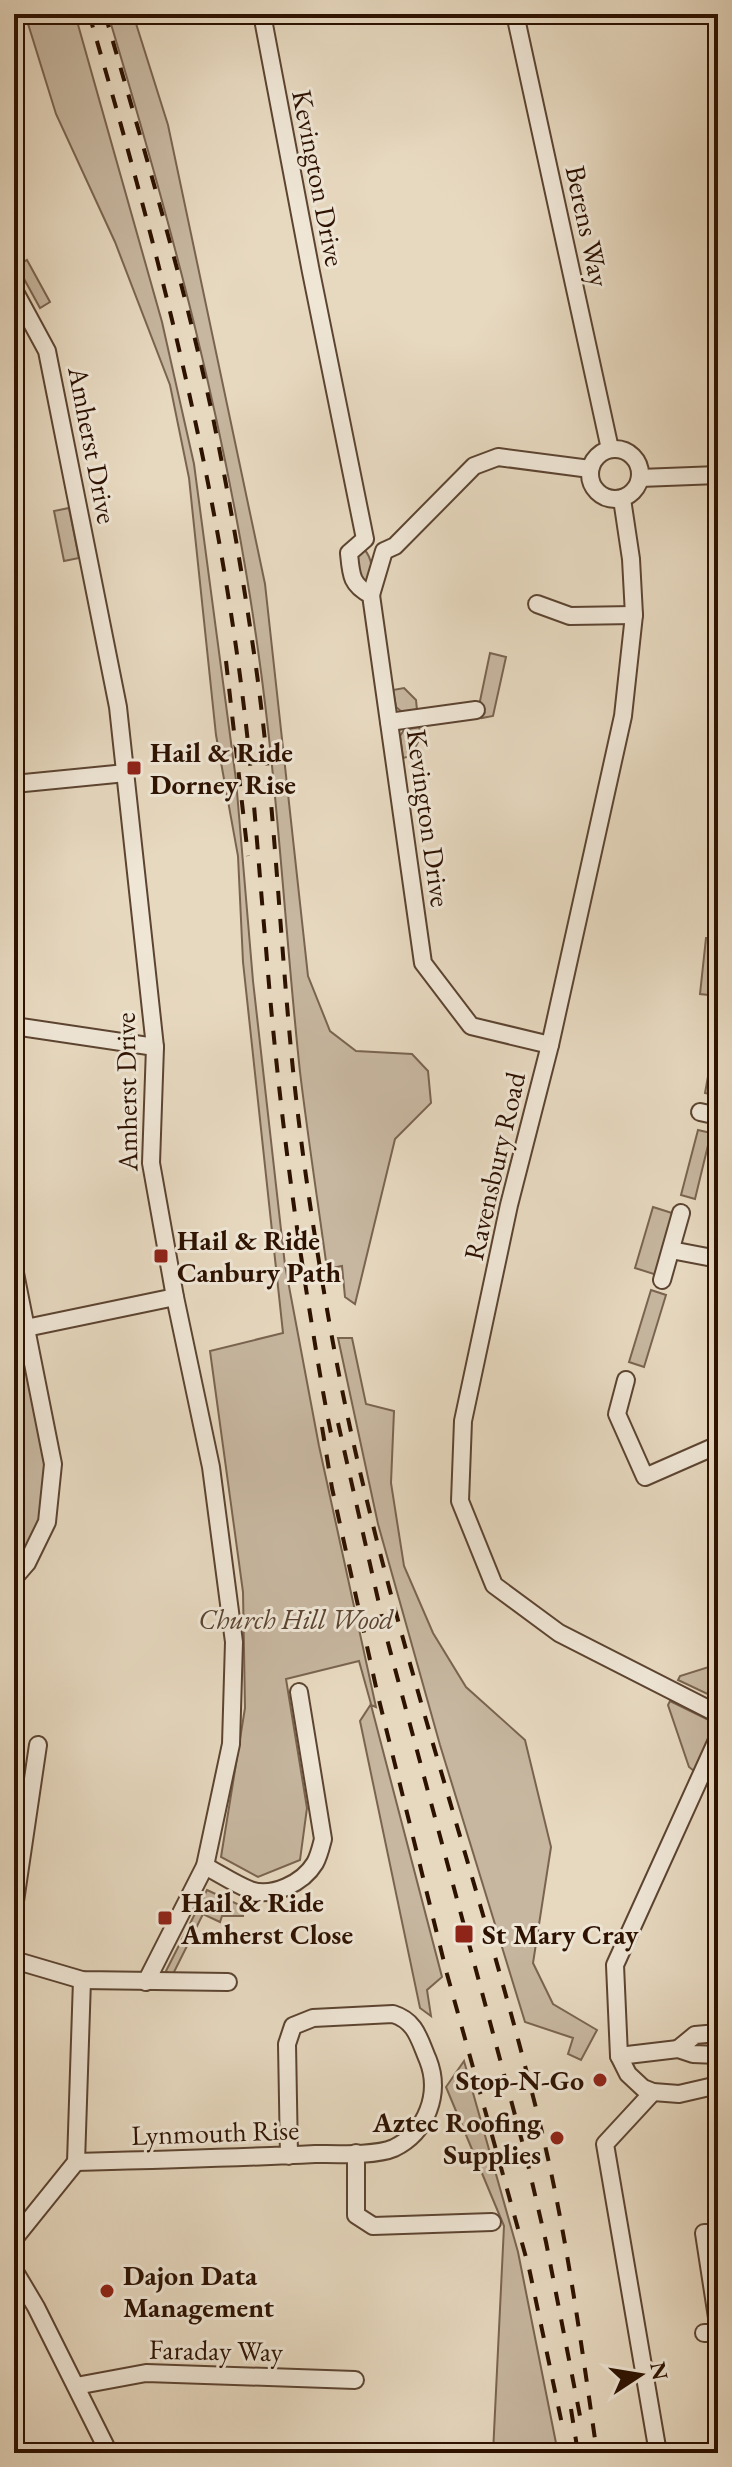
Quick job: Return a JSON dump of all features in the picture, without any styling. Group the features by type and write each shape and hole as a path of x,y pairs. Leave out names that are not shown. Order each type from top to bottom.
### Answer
{"street":[{"name":"Kevington Drive","path":"262,14 365,539 349,553 351,580 371,595 423,963 471,1026 550,1045"},
{"name":"Berens Way","path":"515,14 610,449"},
{"name":"Amherst Drive","path":"14,290 47,351 118,707 155,1047 151,1163 175,1297 211,1467 234,1642 231,1744 205,1866 146,1982"},
{"path":"610,449 618,449 632,456 640,470 640,478 634,491 622,499 613,500 597,493 590,478 590,469 597,456 610,449"},
{"path":"371,595 384,551 395,546 474,466 498,457 590,469"},
{"path":"640,478 718,475"},
{"name":"Ravensbury Road","path":"622,499 631,559 634,615 623,716 550,1045 509,1205 463,1421 460,1501 494,1585 559,1633 718,1714"},
{"path":"365,539 384,551"},
{"path":"537,604 570,616 634,615"},
{"path":"389,722 476,710"},
{"path":"14,784 126,773"},
{"path":"14,1026 155,1047"},
{"path":"700,1112 718,1116"},
{"path":"662,1280 681,1213"},
{"path":"671,1250 718,1259"},
{"path":"14,1578 27,1563 47,1522 53,1464 15,1276"},
{"path":"26,1328 175,1297"},
{"path":"626,1380 617,1414 645,1477 718,1445"},
{"path":"205,1866 249,1890 264,1893 282,1889 307,1873 317,1861 323,1839 299,1692"},
{"path":"718,1738 615,1965 619,2056 634,2081 653,2092 679,2094 718,2085"},
{"path":"14,1908 38,1745"},
{"path":"14,1960 82,1980 228,1982"},
{"path":"14,2239 76,2162 82,1980"},
{"path":"289,2156 287,2044 293,2026 313,2018 393,2014 406,2018 415,2027 432,2070 434,2092 429,2111 414,2134 392,2149 356,2153 356,2215 373,2226 492,2222"},
{"path":"678,2049 695,2035 718,2033"},
{"path":"619,2056 678,2049 693,2054 718,2055"},
{"path":"653,2092 605,2144 658,2453"},
{"name":"Lynmouth Rise","path":"76,2162 356,2153"},
{"path":"711,2233 713,2330"},
{"path":"14,2270 36,2307 109,2453"},
{"name":"Faraday Way","path":"76,2386 146,2373 355,2380"}],"green space":[{"name":"Church Hill Wood","path":"25,14 75,14 162,322 194,464 236,780 253,981 285,1265 319,1446 376,1707 371,1705 442,1977 427,1990 431,2016 420,2008 360,1721 371,1704 359,1661 286,1679 307,1808 300,1860 258,1877 221,1857 245,1708 243,1592 210,1351 283,1333 243,962 238,856 216,735 189,478 170,385 115,242 56,114"},
{"path":"108,14 133,14 168,125 265,584 308,976 330,1031 356,1051 412,1054 428,1071 431,1103 395,1139 355,1304 345,1297 342,1266 327,1269 300,1072 265,703 231,488 175,250"},
{"path":"27,260 50,302 40,308 17,266"},
{"path":"69,508 79,558 64,561 54,511"},
{"path":"364,549 372,574 370,583 362,584 356,578 356,550"},
{"path":"490,653 506,657 493,716 482,718 480,701"},
{"path":"404,688 416,700 417,710 402,712 396,707 393,690"},
{"path":"419,727 421,736 411,756 403,758 400,736 404,730"},
{"path":"706,938 718,939 718,996 700,994"},
{"path":"718,1022 718,1096 705,1093"},
{"path":"698,1130 711,1133 695,1199 681,1195"},
{"path":"653,1207 675,1214 657,1275 635,1268"},
{"path":"14,1289 48,1463 38,1531 14,1572"},
{"path":"651,1290 666,1295 644,1367 629,1362"},
{"path":"338,1338 352,1338 366,1404 394,1411 391,1483 404,1566 433,1633 466,1687 525,1740 551,1847 533,1963 553,2004 597,2030 581,2060 568,2054 573,2038 525,2022 440,1745 378,1524"},
{"path":"718,1664 718,1699 678,1680 680,1676"},
{"path":"670,1701 717,1724 694,1771 689,1767 668,1705"},
{"path":"207,1890 244,1907 243,1916 222,1916 220,1922 203,1914 172,1976 166,1971"},
{"path":"464,2061 518,2252 558,2453 493,2453 504,2226 446,2087"}],"railway":[{"path":"89,14 161,275 218,538 245,716 288,1165 332,1438"},
{"path":"105,14 188,313 212,413 235,536 267,760 287,1010 300,1128 325,1298 351,1432 374,1531 513,2021 549,2161 579,2328 597,2453"},
{"path":"226,661 248,856"},
{"path":"338,1423 387,1639 526,2156 581,2421"},
{"path":"322,1427 332,1488 378,1696 447,1974 529,2268 563,2429"},
{"path":"571,2409 578,2453"}],"place":[{"name":"Hail & Ride Dorney Rise","path":"134,768"},
{"name":"Hail & Ride Canbury Path","path":"161,1256"},
{"name":"Hail & Ride Amherst Close","path":"165,1918"},
{"name":"St Mary Cray","path":"464,1934"},
{"name":"Stop-N-Go","path":"600,2080"},
{"name":"Aztec Roofing Supplies","path":"557,2138"},
{"name":"Dajon Data Management","path":"107,2291"}]}
